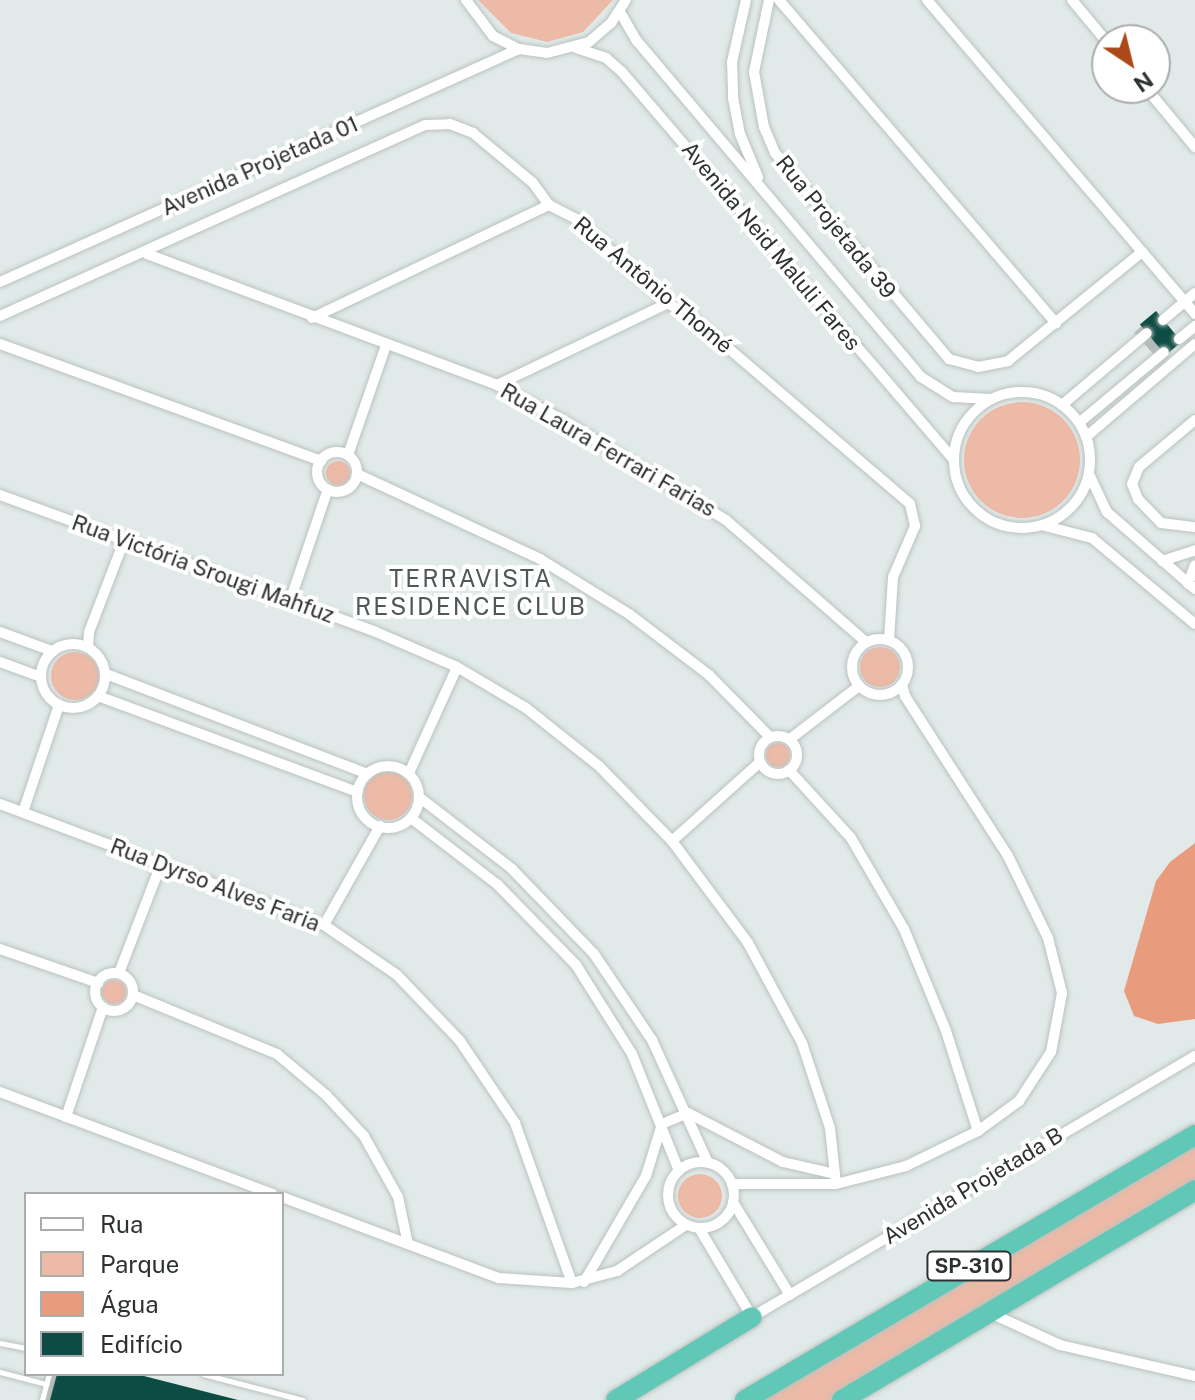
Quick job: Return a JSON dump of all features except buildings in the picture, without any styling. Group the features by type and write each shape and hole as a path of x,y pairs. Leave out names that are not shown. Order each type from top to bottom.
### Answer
{"highway":[{"name":"SP-310","path":"745,1400 1195,1135"},
{"name":"SP-310","path":"842,1400 1195,1190"},
{"path":"616,1400 752,1317"}],"street":[{"path":"466,0 483,26 519,49 547,53 576,48 601,33 620,12 626,0"},
{"path":"746,0 732,62 733,98 748,157 771,199"},
{"name":"Rua Projetada 39","path":"769,0 754,72 764,127 775,153 933,346 958,363 978,367 1008,361 1056,323"},
{"path":"779,0 1056,323 1142,252"},
{"path":"927,0 1195,314"},
{"path":"1072,0 1092,24"},
{"name":"Avenida Neid Maluli Fares","path":"620,12 637,41 930,385 953,397 991,399"},
{"name":"Avenida Neid Maluli Fares","path":"576,48 606,58 622,72 954,460"},
{"name":"Avenida Projetada 01","path":"0,282 519,49"},
{"path":"1159,104 1195,147"},
{"name":"Rua Antônio Thomé","path":"0,316 147,254 425,125 450,124 473,133 533,183 549,205 576,219 668,303 699,323 910,504 915,526 893,577 886,626 873,642"},
{"path":"312,318 549,205"},
{"name":"Rua Laura Ferrari Farias","path":"147,254 497,385 648,469 726,520 855,636 873,642"},
{"path":"1163,320 1195,293"},
{"path":"497,385 668,303"},
{"path":"1179,339 1195,326"},
{"path":"1062,405 1147,333"},
{"path":"0,344 317,464 331,494"},
{"path":"1086,437 1195,344"},
{"path":"317,464 345,450 386,345"},
{"path":"1080,422 1164,352"},
{"path":"1192,587 1100,504 1089,474 1086,437 1080,422 1062,405 1028,392 991,399 964,425 954,460 963,496 980,514 1002,526 1067,528 1092,538 1195,624"},
{"path":"1195,420 1139,467 1132,481 1138,499 1161,523 1179,529 1195,527"},
{"path":"345,450 358,479 540,559 629,614 709,675 767,739 792,741"},
{"path":"1039,526 1072,507 1089,474"},
{"path":"290,601 331,494 358,479"},
{"name":"Rua Victória Srougi Mahfuz","path":"0,495 290,601 457,667 526,708 599,766 672,841 748,943 802,1043 830,1128 836,1179"},
{"path":"83,645 124,541"},
{"path":"1162,561 1195,550"},
{"path":"1192,587 1195,565"},
{"path":"0,632 52,651 83,645 101,658 106,674 98,696"},
{"path":"733,1193 753,1187 836,1179 906,1166 978,1131 1019,1101 1051,1052 1062,993 1048,938 1008,856 901,690 908,662 873,642 852,668 855,685"},
{"path":"52,651 41,677 46,694 64,707"},
{"path":"0,662 41,677"},
{"path":"405,770 457,667"},
{"path":"106,674 368,774"},
{"path":"855,685 880,695 901,690"},
{"path":"855,685 792,741 792,768 851,838 904,929 946,1031 978,1131"},
{"path":"23,812 64,707 98,696 358,792"},
{"path":"672,841 762,765 767,739"},
{"path":"762,765 776,774 792,768"},
{"path":"405,770 383,766 368,774 358,792 360,810 376,825 396,826 411,818 419,797"},
{"path":"405,770 419,797 512,869 594,954 652,1040 688,1113 708,1163 733,1193 790,1295"},
{"name":"Rua Dyrso Alves Faria","path":"0,804 324,925 397,975 460,1041 515,1123 578,1283"},
{"path":"411,818 498,885 576,965 632,1054 662,1124 679,1171 669,1200 682,1222 699,1228 721,1222 733,1193"},
{"path":"324,925 376,825"},
{"path":"161,864 122,972 134,999 277,1054 326,1095 364,1136 391,1185 408,1244"},
{"path":"0,949 94,984 122,972"},
{"path":"66,1117 105,1011 94,984"},
{"path":"105,1011 121,1010 134,999"},
{"name":"Avenida Projetada B","path":"752,1317 1195,1056"},
{"path":"0,1092 268,1192"},
{"path":"688,1113 783,1162 836,1179"},
{"path":"578,1283 646,1176 662,1124 688,1113"},
{"path":"679,1171 708,1163"},
{"path":"284,1198 499,1278 578,1283 617,1271 668,1236 682,1222"},
{"path":"699,1228 752,1317"},
{"path":"987,1311 1060,1345 1195,1376"}],"lane":[{"path":"0,1343 24,1348"},
{"path":"0,1372 46,1384"},
{"path":"42,1400 48,1376"},
{"path":"211,1376 303,1400"}],"green space":[{"path":"478,0 613,0 583,32 547,42 511,33"},
{"path":"1022,402 1044,407 1063,419 1075,438 1080,460 1075,482 1063,501 1044,513 1022,518 1000,513 981,501 969,482 964,460 969,438 981,419 1000,407"},
{"path":"338,461 349,468 350,473 343,484 338,485 327,478 326,473 333,462"},
{"path":"880,647 894,653 900,667 894,681 880,687 866,681 860,667 866,653"},
{"path":"75,652 92,659 99,676 92,693 75,700 58,693 51,676 58,659"},
{"path":"778,743 789,750 790,755 783,766 778,767 767,760 766,755 773,744"},
{"path":"388,772 405,779 412,796 405,813 388,820 371,813 364,796 371,779"},
{"path":"114,980 125,987 126,992 119,1003 114,1004 103,997 102,992 109,981"},
{"path":"1195,1140 1195,1183 832,1400 759,1400"},
{"path":"700,1174 715,1181 722,1196 715,1211 700,1218 685,1211 678,1196 685,1181"}],"water":[{"path":"1195,843 1195,1019 1158,1024 1134,1016 1124,991 1156,881 1170,862"}],"district":[{"name":"TERRAVISTA RESIDENCE CLUB","path":"471,593"}]}
